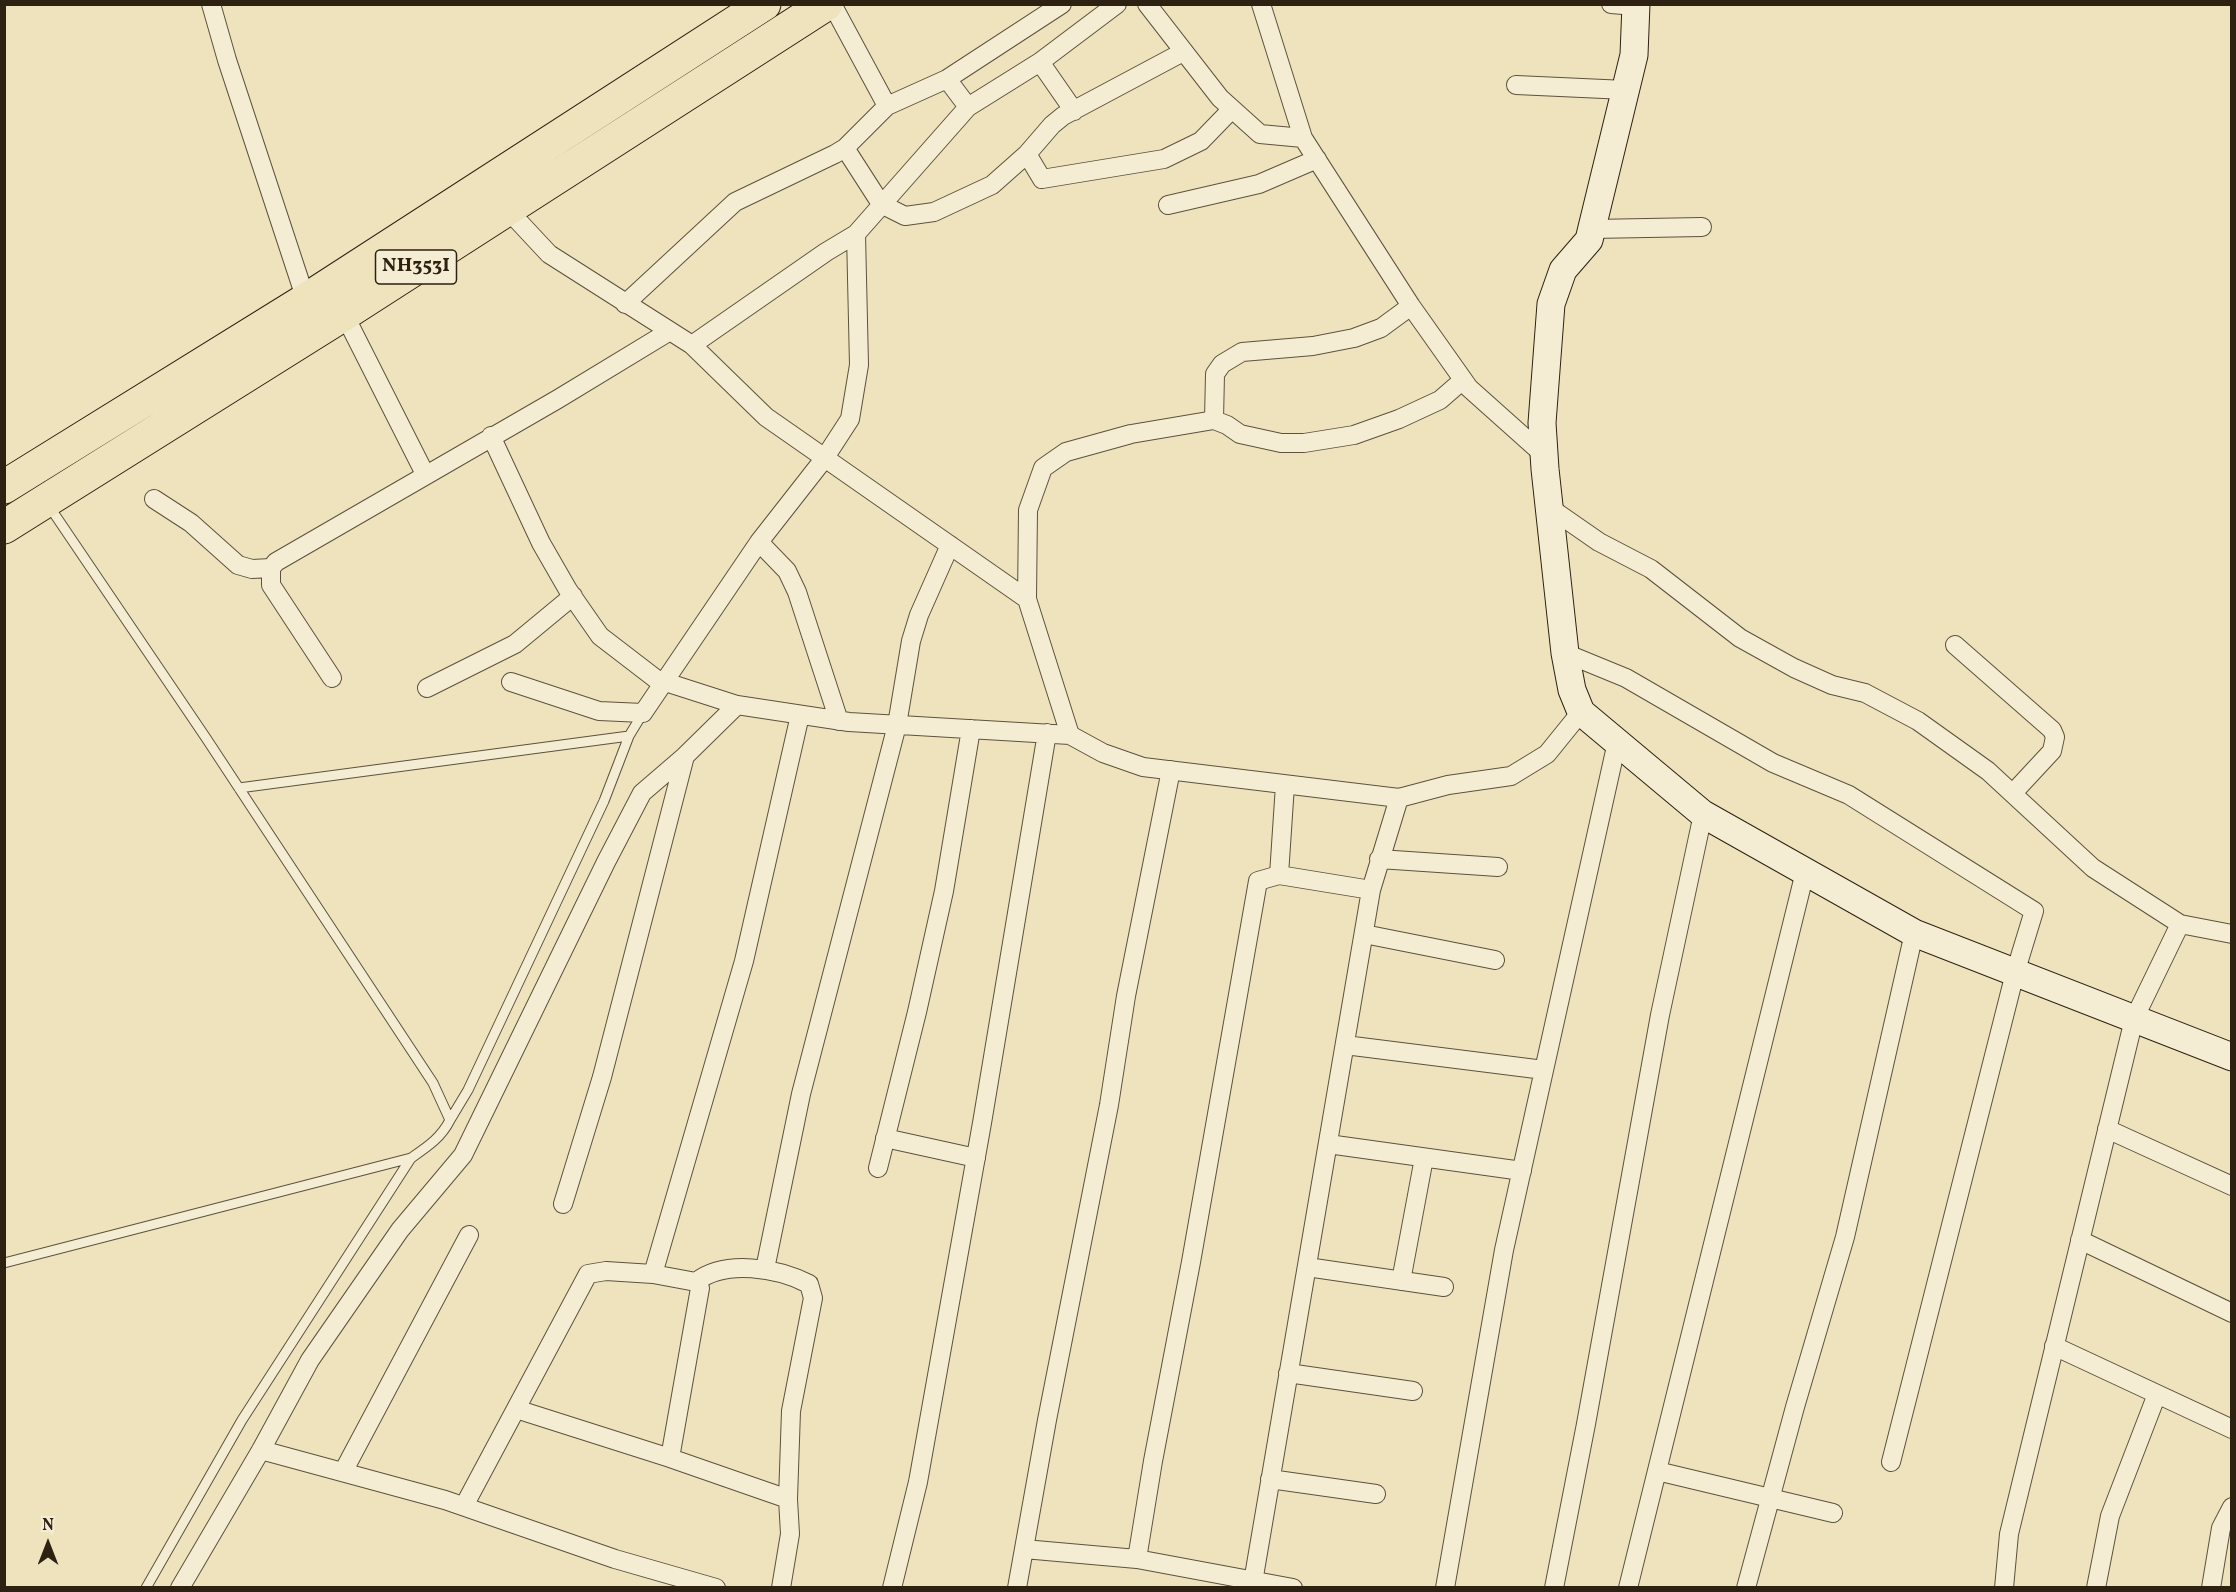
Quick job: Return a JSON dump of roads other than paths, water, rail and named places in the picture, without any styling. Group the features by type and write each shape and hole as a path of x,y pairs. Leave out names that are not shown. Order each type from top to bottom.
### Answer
{"highway":[{"name":"NH353I","path":"13,482 306,300 764,4"},
{"name":"NH353I","path":"4,527 344,314 826,4"}],"street":[{"path":"211,4 227,60 306,300"},
{"path":"832,4 887,106"},
{"path":"625,304 735,202 825,160 845,148 887,106 947,80 1062,4"},
{"path":"692,345 856,234 880,204 968,107 1040,62 1117,4"},
{"path":"1147,4 1220,98 1260,134 1303,138"},
{"path":"1261,4 1303,138 1411,306 1469,388 1544,454"},
{"path":"1628,5 1634,55 1589,240 1563,270 1551,304 1542,423 1564,653 1572,690 1581,712 1703,814 1914,933 2232,1057"},
{"path":"845,148 880,204 905,216 934,212 992,185 1027,154 1052,125 1183,52"},
{"path":"1040,62 1074,111"},
{"path":"947,80 968,107"},
{"path":"1516,85 1626,90"},
{"path":"1027,154 1042,178 1164,159 1201,141 1232,109"},
{"path":"1168,205 1259,184 1317,159"},
{"path":"507,209 549,254 692,345 766,417 1027,599"},
{"path":"1592,229 1702,227"},
{"path":"511,682 599,711 643,713 759,542 824,459 850,419 859,365 856,234"},
{"path":"1214,420 1215,374 1222,364 1242,352 1313,346 1354,338 1381,328 1411,306"},
{"path":"344,314 425,474"},
{"path":"332,678 271,585 271,568 276,562 670,331"},
{"path":"1070,735 1027,599 1028,510 1043,468 1066,452 1131,434 1214,420 1240,434 1281,443 1304,443 1354,435 1399,419 1440,400 1463,380"},
{"path":"491,436 541,543 600,636 656,679 737,705 839,721 1070,735 1103,753 1143,767 1399,798 1448,785 1511,776 1547,754 1581,712"},
{"path":"13,482 45,501"},
{"path":"154,499 191,523 238,565 252,569 271,568"},
{"path":"1550,508 1599,542 1651,569 1740,638 1794,668 1832,685 1865,693 1917,721 1988,771 2093,868 2180,924 2232,934"},
{"path":"759,542 787,571 797,592 839,721"},
{"path":"765,1269 801,1094 897,725 914,629 950,545"},
{"path":"427,688 514,644 573,596"},
{"path":"1955,645 2052,730 2055,737 2052,751 2013,793"},
{"path":"1564,653 1626,678 1773,763 1849,795 2034,911 2015,973 1891,1462"},
{"path":"180,1587 261,1450 310,1360 400,1230 463,1155 642,793 685,756 737,705"},
{"path":"653,1274 744,961 800,715"},
{"path":"878,1168 944,891 971,729"},
{"path":"892,1587 918,1482 976,1158 1047,734"},
{"path":"1445,1587 1504,1250 1617,742"},
{"path":"562,1203 602,1077 685,756"},
{"path":"1017,1587 1109,1105 1126,996 1171,770"},
{"path":"1279,875 1285,785"},
{"path":"1252,1583 1371,890 1399,798"},
{"path":"1554,1587 1660,1015 1703,814"},
{"path":"1379,860 1498,867"},
{"path":"1628,1587 1805,872"},
{"path":"1137,1558 1258,880 1279,875 1371,890"},
{"path":"2004,1587 2009,1534 2134,1019 2180,924"},
{"path":"1746,1587 1845,1237 1914,933"},
{"path":"1364,934 1495,960"},
{"path":"1345,1046 1544,1070"},
{"path":"2107,1129 2232,1186"},
{"path":"885,1138 976,1158"},
{"path":"1328,1144 1522,1172"},
{"path":"1401,1281 1424,1158"},
{"path":"343,1472 469,1235"},
{"path":"2080,1240 2232,1313"},
{"path":"1307,1267 1444,1287"},
{"path":"696,1282 706,1274 723,1270 765,1269 793,1276 808,1284 813,1298 792,1412 788,1499 790,1534 781,1587"},
{"path":"464,1506 588,1274 606,1271 653,1274 696,1282 700,1288 670,1458"},
{"path":"2054,1346 2232,1428"},
{"path":"1288,1373 1413,1391"},
{"path":"2096,1587 2110,1516 2157,1394"},
{"path":"516,1409 670,1458 788,1499"},
{"path":"261,1450 464,1506 615,1559 716,1587"},
{"path":"1657,1471 1833,1513"},
{"path":"1270,1479 1376,1494"},
{"path":"2211,1587 2221,1528 2232,1507"},
{"path":"1024,1549 1137,1558 1252,1583 1293,1587"}],"lane":[{"path":"45,501 239,788 433,1083 450,1120"},
{"path":"4,1263 411,1158 432,1144 445,1131 468,1090 604,801 629,736 643,713"},
{"path":"239,788 629,736"},
{"path":"146,1587 242,1420 411,1158"}]}
